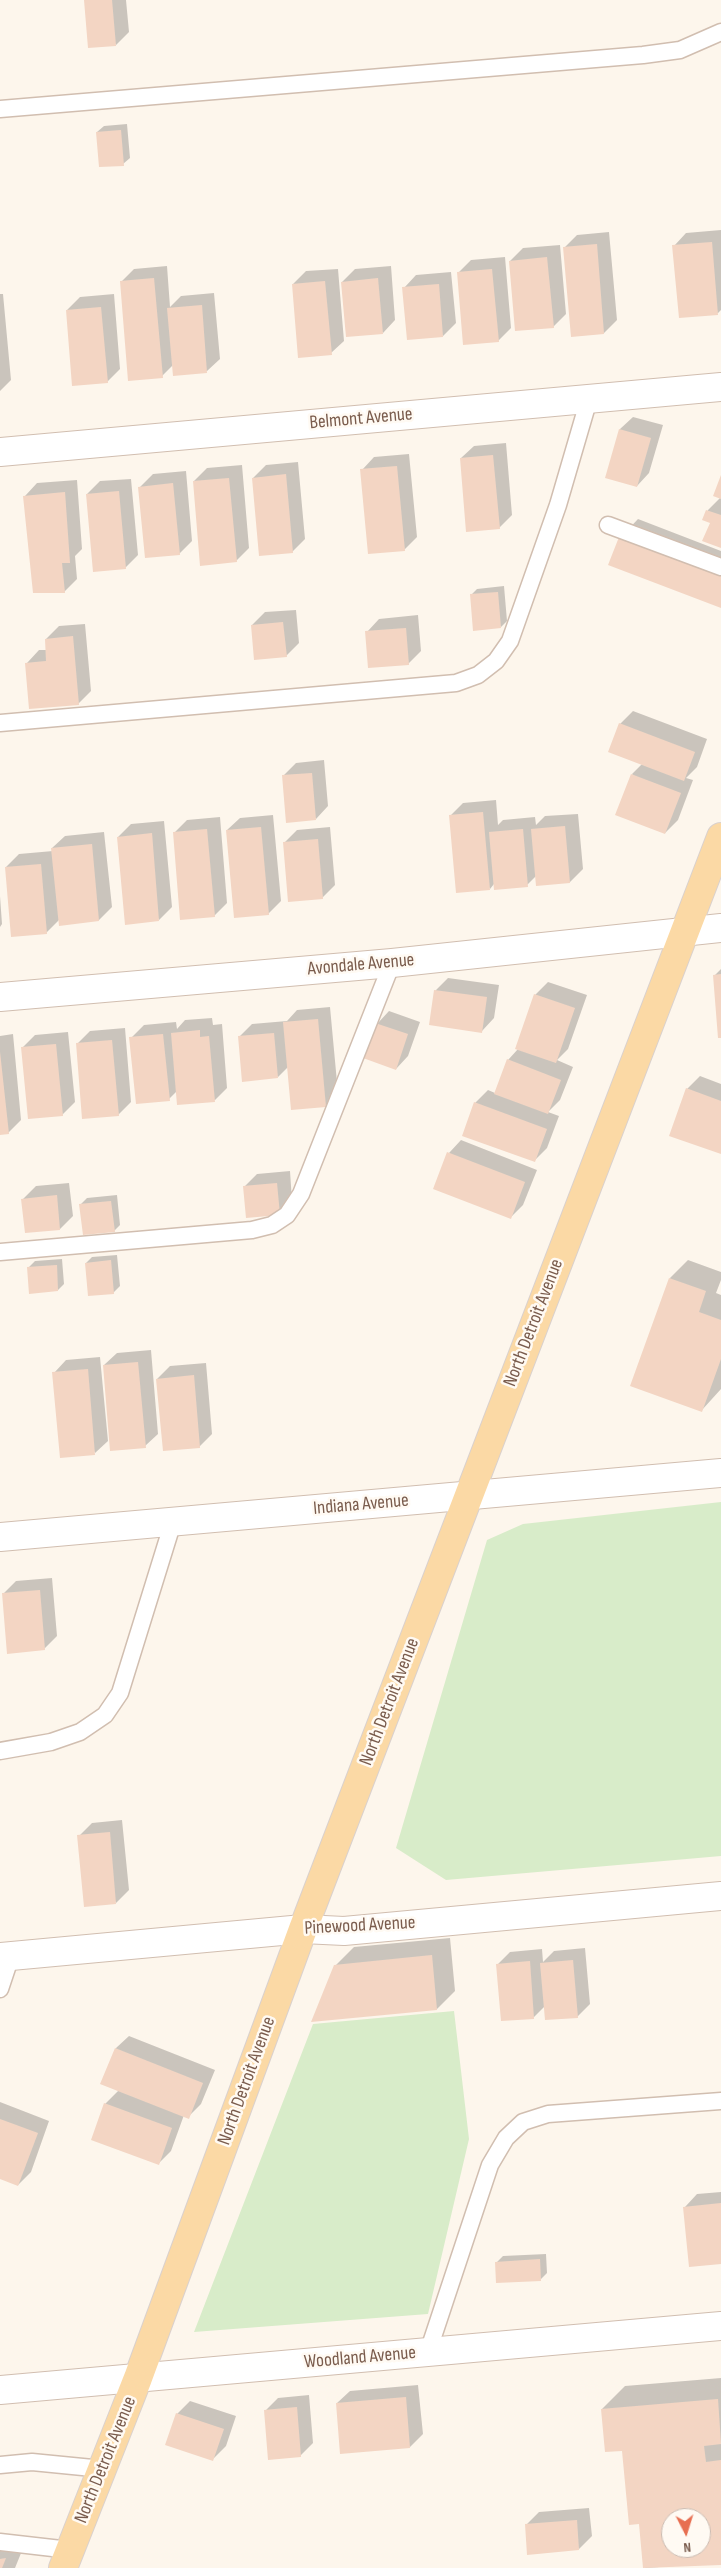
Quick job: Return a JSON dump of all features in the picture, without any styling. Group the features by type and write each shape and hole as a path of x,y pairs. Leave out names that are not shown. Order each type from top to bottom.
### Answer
{"main road":[{"name":"North Detroit Avenue","path":"67,2559 138,2378 303,1929 721,837"}],"street":[{"name":"Belmont Avenue","path":"0,452 721,387"},
{"name":"Avondale Avenue","path":"0,997 392,963 721,928"},
{"name":"Indiana Avenue","path":"0,1537 721,1473"},
{"name":"Pinewood Avenue","path":"6,1957 303,1929 344,1930 721,1896"},
{"name":"Woodland Avenue","path":"0,2390 721,2326"}],"lane":[{"path":"0,109 652,54 680,50 721,32"},
{"path":"0,723 456,683 478,675 496,661 510,641 558,505 589,399"},
{"path":"608,525 721,567"},
{"path":"0,1252 252,1230 272,1225 287,1215 301,1194 392,963"},
{"path":"0,1751 51,1742 80,1732 105,1715 120,1693 173,1522"},
{"path":"0,1989 6,1957"},
{"path":"428,2352 490,2164 506,2138 523,2122 548,2114 721,2101"},
{"path":"0,2465 32,2462 103,2469"},
{"path":"0,2542 67,2559"}],"green space":[{"path":"721,1502 721,1856 446,1880 396,1848 487,1540 523,1524"},
{"path":"454,2011 469,2139 428,2314 194,2332 313,2024"}],"building":[{"path":"84,0 112,0 116,46 88,48"},
{"path":"121,130 124,166 99,167 96,132"},
{"path":"712,242 718,315 679,318 672,245"},
{"path":"597,244 604,334 571,337 563,247"},
{"path":"547,257 554,328 515,331 509,261"},
{"path":"492,269 499,342 463,345 457,272"},
{"path":"154,278 163,378 128,381 120,281"},
{"path":"378,278 383,334 346,337 341,282"},
{"path":"325,281 332,355 298,358 292,284"},
{"path":"439,284 443,337 407,340 402,287"},
{"path":"202,305 207,373 173,376 167,308"},
{"path":"101,307 108,383 72,386 66,310"},
{"path":"619,429 651,438 637,487 605,478"},
{"path":"493,455 500,529 466,532 460,458"},
{"path":"397,466 405,551 368,554 360,469"},
{"path":"286,474 293,553 259,556 252,478"},
{"path":"721,475 721,499 713,496"},
{"path":"229,478 237,562 200,566 193,481"},
{"path":"173,483 180,555 145,558 138,487"},
{"path":"119,491 126,569 93,572 86,494"},
{"path":"65,492 70,563 62,563 65,593 33,593 23,496"},
{"path":"706,510 721,515 721,548 702,541 710,523 702,520"},
{"path":"619,537 721,576 721,608 608,565"},
{"path":"498,592 501,628 473,631 470,594"},
{"path":"283,622 287,657 254,660 251,625"},
{"path":"406,628 409,665 368,668 365,631"},
{"path":"73,636 79,705 29,709 25,663 46,661 45,639"},
{"path":"619,723 695,752 684,781 608,752"},
{"path":"312,773 316,820 286,823 282,775"},
{"path":"631,774 681,793 665,834 615,815"},
{"path":"483,812 490,890 456,893 449,815"},
{"path":"565,826 570,883 536,886 531,829"},
{"path":"261,827 269,915 234,918 226,830"},
{"path":"207,829 215,917 180,920 173,832"},
{"path":"523,829 528,887 494,890 489,832"},
{"path":"152,833 159,921 125,925 117,837"},
{"path":"318,839 323,899 288,902 283,842"},
{"path":"92,844 99,921 59,926 51,848"},
{"path":"41,864 47,934 11,937 5,867"},
{"path":"721,974 721,1038 718,1038 713,975"},
{"path":"434,990 487,997 482,1033 429,1025"},
{"path":"534,994 575,1008 556,1063 515,1049"},
{"path":"318,1019 326,1107 291,1110 283,1022"},
{"path":"375,1023 408,1034 396,1070 363,1058"},
{"path":"200,1030 200,1037 209,1036 215,1102 177,1105 171,1033"},
{"path":"274,1033 278,1078 242,1082 238,1036"},
{"path":"163,1034 170,1101 136,1104 129,1037"},
{"path":"112,1040 119,1116 82,1119 76,1043"},
{"path":"56,1044 63,1116 28,1119 21,1047"},
{"path":"0,1052 9,1134 0,1135"},
{"path":"507,1059 561,1080 548,1114 494,1094"},
{"path":"686,1088 721,1101 721,1154 669,1136"},
{"path":"474,1102 547,1129 535,1162 462,1136"},
{"path":"447,1152 525,1182 511,1219 433,1189"},
{"path":"277,1183 280,1215 246,1218 243,1186"},
{"path":"57,1195 60,1230 25,1233 21,1199"},
{"path":"111,1201 115,1232 83,1235 79,1204"},
{"path":"111,1260 114,1294 88,1296 85,1263"},
{"path":"57,1265 58,1291 29,1294 27,1267"},
{"path":"669,1278 706,1291 699,1312 721,1320 721,1359 702,1412 630,1386"},
{"path":"138,1362 146,1448 110,1451 103,1365"},
{"path":"88,1369 95,1455 60,1458 52,1372"},
{"path":"194,1375 200,1448 163,1451 156,1379"},
{"path":"40,1590 45,1650 7,1654 2,1593"},
{"path":"110,1832 116,1904 84,1907 77,1835"},
{"path":"432,1955 437,2010 311,2022 334,1965"},
{"path":"573,1960 578,2018 545,2020 540,1963"},
{"path":"530,1961 534,2019 501,2021 496,1964"},
{"path":"115,2048 203,2083 189,2119 100,2084"},
{"path":"104,2103 172,2128 159,2165 91,2140"},
{"path":"0,2119 38,2133 18,2186 0,2179"},
{"path":"721,2203 721,2264 689,2267 683,2207"},
{"path":"540,2259 541,2281 496,2283 495,2262"},
{"path":"406,2397 410,2448 340,2454 336,2403"},
{"path":"718,2399 721,2444 704,2446 706,2462 721,2460 721,2565 643,2568 639,2524 629,2525 622,2451 605,2452 601,2409"},
{"path":"297,2407 301,2457 268,2460 264,2410"},
{"path":"176,2413 224,2429 213,2461 165,2445"},
{"path":"577,2520 579,2550 527,2555 525,2524"},
{"path":"6,2558 2,2568 0,2568 0,2559"}]}
